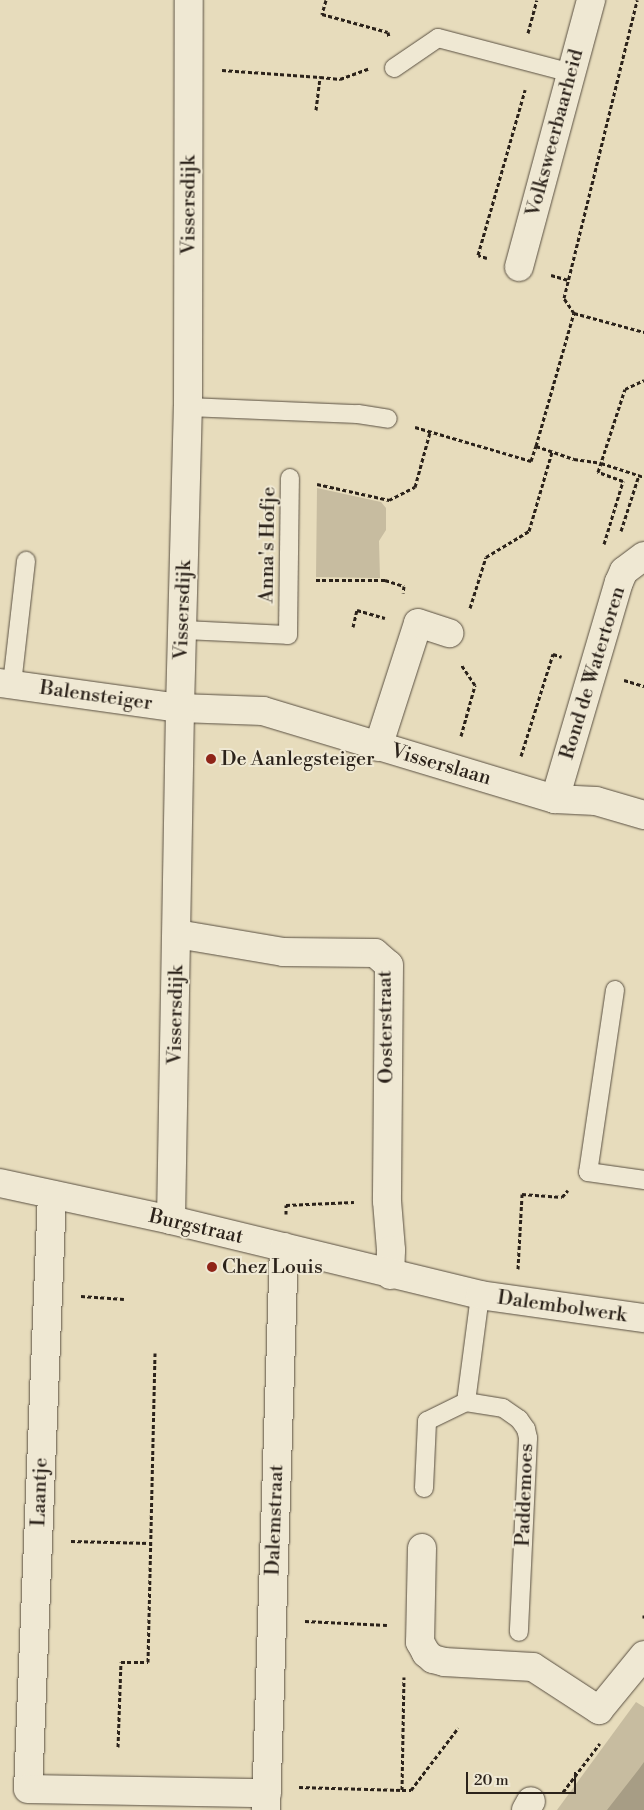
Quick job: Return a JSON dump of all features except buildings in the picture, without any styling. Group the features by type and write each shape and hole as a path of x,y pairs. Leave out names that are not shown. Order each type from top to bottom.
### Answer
{"street":[{"name":"Vissersdijk","path":"171,1220 178,934 180,708 184,630 188,407 189,0"},
{"name":"Volksweerbaarheid","path":"518,267 591,0"},
{"name":"Rond de Watertoren","path":"555,799 593,666 634,563"},
{"path":"378,747 418,623 449,633"},
{"name":"Balensteiger","path":"6,683 180,708"},
{"name":"Visserslaan","path":"180,708 263,711 555,799 596,801 644,815"},
{"name":"Oosterstraat","path":"178,934 283,952 375,953 389,965 387,1201 391,1250 390,1275"},
{"name":"Burgstraat","path":"0,1183 52,1196 171,1220 390,1275 480,1295"},
{"name":"Laantje","path":"52,1196 28,1789 267,1796"},
{"name":"Dalemstraat","path":"267,1796 284,1247"},
{"name":"Dalembolwerk","path":"480,1295 644,1318"},
{"path":"422,1548 420,1642 426,1653 433,1659 444,1662 533,1667 599,1710 644,1655"}],"lane":[{"path":"394,68 438,38 571,73"},
{"path":"188,407 358,414 388,419"},
{"name":"Anna's Hofje","path":"184,630 288,635 290,478"},
{"name":"Balensteiger","path":"6,683 26,561"},
{"path":"614,990 588,1172 644,1180"},
{"path":"424,1488 427,1421 466,1402 480,1295"},
{"name":"Paddemoes","path":"466,1402 486,1404 512,1413 526,1429 528,1438 518,1632"}],"path":[{"path":"189,68 340,79 379,65 394,68 388,32 322,14 326,0"},
{"path":"637,0 564,298 574,313 644,332"},
{"path":"316,110 320,77"},
{"path":"388,419 531,461 574,313"},
{"path":"600,463 625,389 644,380"},
{"name":"Anna's Hofje","path":"290,478 389,500 414,487 430,432"},
{"path":"536,446 574,460 600,463 644,477"},
{"path":"470,611 486,557 530,531 552,452"},
{"path":"634,563 615,550 639,475"},
{"path":"288,580 385,580 404,586 401,592 410,595"},
{"path":"352,627 357,610 417,627"},
{"path":"511,786 552,654 593,666"},
{"path":"460,663 475,685 460,741"},
{"path":"517,1274 522,1194 562,1197 588,1172"},
{"path":"255,1241 264,1216 286,1217 286,1205 387,1201"},
{"path":"48,1294 124,1299"},
{"path":"118,1747 122,1662 148,1662 155,1353"},
{"path":"38,1540 150,1543"},
{"path":"272,1619 420,1626"},
{"path":"402,1790 405,1667 426,1653"},
{"path":"528,1806 558,1799 614,1726 613,1718 599,1710"},
{"path":"267,1796 411,1790 458,1728"}],"shaded area":[{"path":"317,488 381,502 386,508 386,530 379,541 380,578 316,577"},
{"path":"636,1702 644,1707 644,1810 557,1810"},
{"path":"644,1762 644,1810 607,1810 639,1769"}],"place":[{"name":"De Aanlegsteiger","path":"211,759"},
{"name":"Chez Louis","path":"212,1267"}]}
